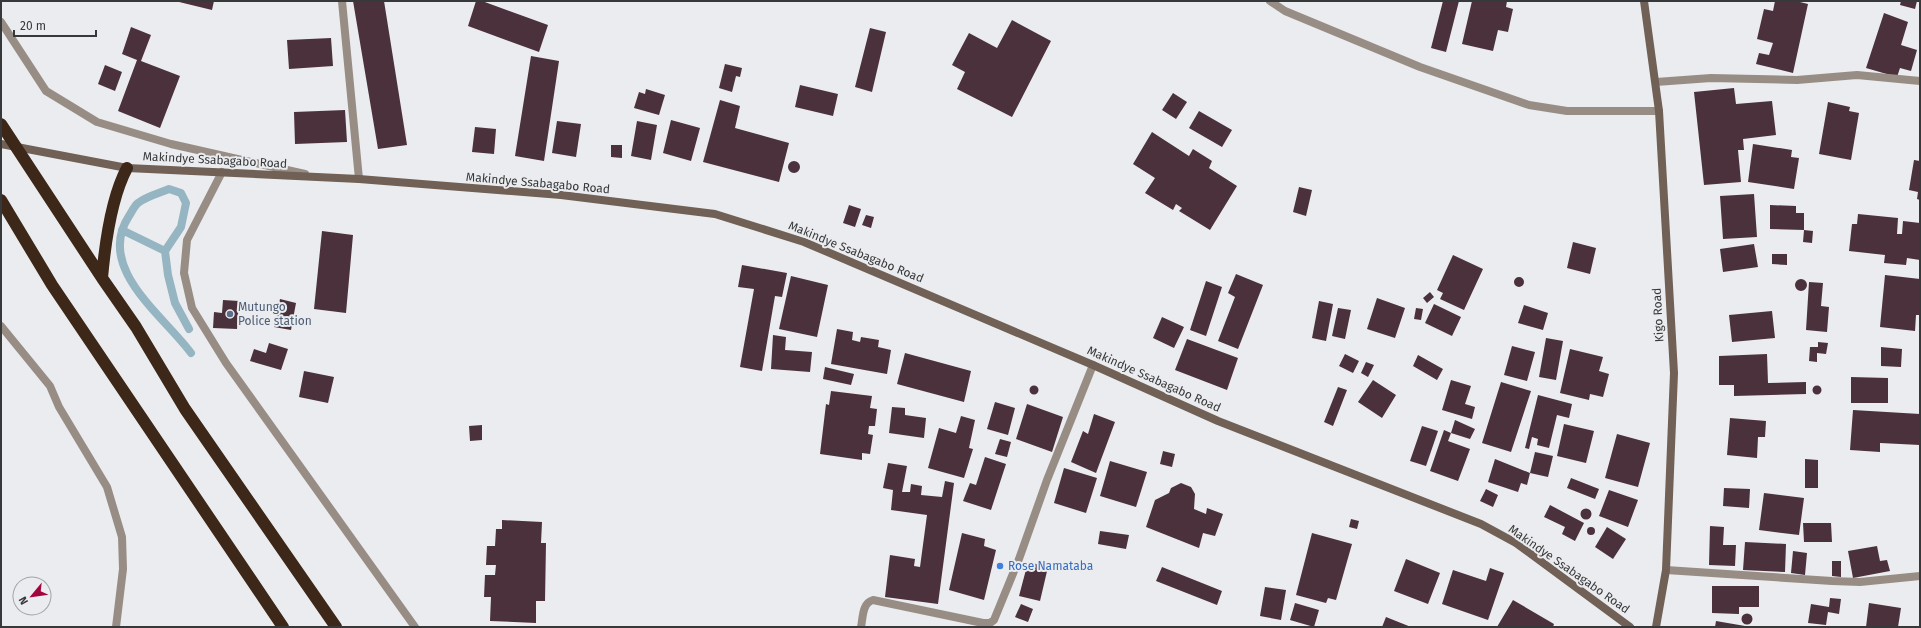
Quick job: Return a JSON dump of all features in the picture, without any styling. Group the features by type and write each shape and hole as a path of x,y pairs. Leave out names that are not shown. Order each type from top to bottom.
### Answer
{"highway":[{"path":"1,124 14,146 136,327 185,409 336,627"},
{"path":"102,278 105,245 119,182 127,168"},
{"path":"1,200 52,284 283,627"}],"street":[{"path":"342,1 359,179"},
{"path":"1270,1 1285,11 1420,68 1529,105 1567,111 1659,111"},
{"name":"Kigo Road","path":"1644,1 1659,111 1674,373 1666,570 1656,627"},
{"path":"1,22 46,91 97,122 171,144 317,177"},
{"path":"1656,82 1711,78 1798,80 1857,75 1920,81"},
{"name":"Makindye Ssabagabo Road","path":"1,144 127,168 359,179 561,196 714,214 804,242 1093,364 1218,421 1481,524 1516,543 1630,627"},
{"path":"222,172 187,240 184,273 192,308 230,369 415,627"},
{"path":"1,326 50,386 59,407 107,487 122,537 122,569 116,627"},
{"path":"861,627 866,605 868,602 873,600 983,623 990,623 994,620 1019,559 1047,480 1093,364"},
{"path":"1666,570 1860,582 1920,576"}],"building":[{"path":"175,1 214,1 212,10"},
{"path":"353,1 384,1 407,145 378,149"},
{"path":"476,1 482,1 548,25 539,52 468,26"},
{"path":"1443,1 1459,1 1446,52 1431,48"},
{"path":"1472,1 1507,1 1506,7 1513,9 1508,32 1498,30 1493,51 1462,44"},
{"path":"1775,1 1796,1 1808,4 1793,73 1756,64 1759,53 1769,55 1773,43 1757,39 1764,9 1773,11"},
{"path":"1901,1 1917,1 1915,9 1900,5"},
{"path":"1884,13 1908,22 1901,45 1917,50 1911,71 1900,68 1897,77 1866,68"},
{"path":"1012,20 1051,41 1012,117 957,89 965,72 952,65 969,33 997,48"},
{"path":"131,27 151,35 141,61 180,76 160,128 118,111 137,60 122,54"},
{"path":"870,28 886,32 872,92 855,87"},
{"path":"331,38 333,66 289,69 287,40"},
{"path":"531,56 559,61 544,161 515,156"},
{"path":"725,64 742,68 740,77 736,76 732,92 719,88"},
{"path":"105,65 122,72 115,91 98,84"},
{"path":"800,85 838,94 833,116 795,107"},
{"path":"1734,88 1736,104 1772,101 1776,135 1743,139 1744,150 1738,150 1741,182 1704,185 1694,92"},
{"path":"646,89 665,95 659,115 634,108 639,92 645,94"},
{"path":"1173,93 1187,102 1176,119 1162,110"},
{"path":"720,100 740,106 735,128 789,143 779,182 703,162"},
{"path":"1828,102 1850,107 1849,111 1859,113 1851,160 1819,154"},
{"path":"345,110 347,142 295,144 294,112"},
{"path":"1199,111 1232,130 1222,147 1189,128"},
{"path":"671,120 700,128 691,161 663,153"},
{"path":"557,121 581,124 576,157 552,153"},
{"path":"637,121 657,125 651,160 631,156"},
{"path":"475,127 496,129 494,154 472,152"},
{"path":"1152,132 1189,156 1193,149 1212,161 1209,168 1237,186 1210,230 1179,211 1182,208 1176,204 1173,210 1145,193 1155,178 1133,164"},
{"path":"1753,144 1792,150 1791,157 1799,158 1794,189 1748,182"},
{"path":"611,145 622,145 622,158 611,157"},
{"path":"1914,160 1920,161 1920,200 1917,199 1918,192 1909,190"},
{"path":"794,161 798,163 800,167 798,171 794,173 790,171 788,167 790,163"},
{"path":"1299,187 1312,190 1306,216 1293,212"},
{"path":"1754,194 1757,237 1723,239 1720,196"},
{"path":"849,205 861,209 855,227 843,223"},
{"path":"1770,205 1796,206 1796,213 1804,213 1804,230 1770,229"},
{"path":"1858,214 1898,218 1897,234 1902,234 1903,221 1920,223 1920,260 1907,258 1906,265 1884,263 1885,255 1849,251 1852,224 1857,224"},
{"path":"866,215 874,217 871,228 862,225"},
{"path":"1804,230 1813,231 1812,243 1803,242"},
{"path":"322,231 353,235 346,313 314,309"},
{"path":"1573,242 1596,248 1590,274 1567,268"},
{"path":"1754,244 1758,267 1723,272 1720,249"},
{"path":"1772,254 1787,254 1787,265 1772,264"},
{"path":"1453,255 1483,269 1464,310 1440,299 1443,293 1437,290"},
{"path":"742,265 787,273 782,297 775,296 762,371 740,367 754,289 738,287"},
{"path":"1236,274 1263,285 1238,349 1218,341 1235,297 1228,293"},
{"path":"1885,275 1920,279 1920,315 1916,315 1915,331 1880,327"},
{"path":"791,276 828,285 817,337 779,329"},
{"path":"1519,277 1524,282 1519,287 1514,282"},
{"path":"1799,279 1803,279 1807,285 1803,291 1799,291 1795,287 1795,283"},
{"path":"1206,281 1222,287 1206,336 1190,330"},
{"path":"1809,282 1823,283 1821,306 1829,307 1827,332 1806,330"},
{"path":"1430,292 1434,297 1427,303 1423,298"},
{"path":"1377,298 1405,308 1395,338 1367,329"},
{"path":"280,299 296,303 291,330 274,327"},
{"path":"223,300 239,301 237,329 213,328 214,312 222,313"},
{"path":"1319,301 1333,304 1326,341 1312,338"},
{"path":"1434,304 1461,317 1452,336 1425,323"},
{"path":"1524,305 1548,313 1543,330 1518,323"},
{"path":"1338,308 1351,310 1345,339 1332,336"},
{"path":"1416,308 1423,309 1421,320 1414,319"},
{"path":"1772,311 1775,338 1732,342 1729,315"},
{"path":"1162,317 1184,327 1174,348 1153,338"},
{"path":"837,329 853,332 852,340 860,342 861,337 879,340 878,347 891,350 887,374 831,364"},
{"path":"773,335 786,337 785,350 812,352 810,372 771,369"},
{"path":"1546,338 1563,341 1556,380 1539,377"},
{"path":"1187,339 1238,358 1227,390 1175,370"},
{"path":"1818,342 1828,343 1826,354 1817,353 1817,362 1809,361 1810,347 1818,347"},
{"path":"269,343 288,349 281,370 250,361 254,349 266,353"},
{"path":"1512,346 1535,352 1527,381 1504,375"},
{"path":"1881,347 1902,349 1901,367 1881,366"},
{"path":"1570,349 1603,357 1599,371 1609,374 1603,397 1590,394 1589,400 1560,393"},
{"path":"905,353 971,371 964,402 897,384"},
{"path":"1345,354 1359,361 1353,373 1339,366"},
{"path":"1767,354 1768,383 1806,382 1806,394 1734,396 1734,385 1719,385 1719,356"},
{"path":"1418,355 1443,369 1437,380 1413,366"},
{"path":"1366,362 1374,365 1368,377 1361,373"},
{"path":"825,367 854,374 851,385 823,379"},
{"path":"304,371 334,377 328,403 299,397"},
{"path":"1851,377 1888,378 1888,403 1851,403"},
{"path":"1373,380 1396,395 1382,418 1358,402"},
{"path":"1451,380 1471,386 1465,404 1475,407 1472,419 1442,410"},
{"path":"1501,382 1531,391 1511,452 1482,443"},
{"path":"1034,385 1039,390 1034,395 1029,390"},
{"path":"1815,386 1819,386 1821,390 1819,394 1815,394 1813,392 1813,388"},
{"path":"1338,387 1347,390 1333,426 1324,422"},
{"path":"831,391 872,396 870,408 877,409 875,426 869,426 868,434 873,435 870,454 862,453 862,460 820,454 826,404 829,405"},
{"path":"1538,395 1572,404 1569,418 1557,415 1549,448 1537,445 1538,439 1532,437 1529,449 1525,448"},
{"path":"995,402 1015,408 1008,435 987,429"},
{"path":"1027,404 1063,417 1052,452 1016,439"},
{"path":"892,407 905,408 905,415 926,418 924,438 889,433"},
{"path":"1853,410 1920,414 1920,445 1880,443 1880,452 1850,450"},
{"path":"1094,414 1115,422 1096,473 1071,462 1083,431 1088,434"},
{"path":"961,416 975,420 969,448 973,449 964,478 928,468 939,428 956,433"},
{"path":"1730,418 1766,421 1765,437 1758,437 1757,458 1727,455"},
{"path":"1455,420 1475,429 1470,439 1451,433"},
{"path":"1564,424 1594,431 1586,463 1557,456"},
{"path":"482,425 482,440 470,441 469,426"},
{"path":"1422,426 1438,431 1426,466 1410,461"},
{"path":"1444,430 1451,433 1448,441 1470,449 1458,481 1430,471"},
{"path":"1617,434 1650,443 1638,487 1605,478"},
{"path":"1000,439 1011,442 1007,457 995,454"},
{"path":"1163,451 1175,454 1172,467 1160,464"},
{"path":"1535,452 1553,456 1548,477 1530,473"},
{"path":"985,457 1006,464 991,510 963,501 970,483 976,485"},
{"path":"1495,459 1530,473 1527,485 1521,483 1518,492 1488,482"},
{"path":"1805,459 1818,460 1818,488 1805,488"},
{"path":"1110,461 1147,472 1136,507 1100,496"},
{"path":"888,463 907,466 902,492 910,492 911,484 922,486 921,495 942,497 945,481 954,483 938,604 885,597 890,555 915,559 914,566 920,567 927,515 891,510 893,490 883,488"},
{"path":"1064,468 1097,478 1086,513 1054,503"},
{"path":"1571,478 1599,489 1595,499 1567,488"},
{"path":"1181,483 1191,487 1195,494 1194,509 1206,514 1207,508 1223,514 1215,536 1203,533 1199,548 1146,527 1155,500 1169,493 1171,488"},
{"path":"1724,488 1750,489 1749,508 1723,506"},
{"path":"1486,489 1498,495 1493,507 1480,501"},
{"path":"1609,490 1638,500 1628,527 1599,516"},
{"path":"1764,493 1804,498 1799,535 1759,530"},
{"path":"1550,505 1584,523 1575,541 1562,534 1565,527 1544,517"},
{"path":"1584,509 1588,509 1590,510 1590,518 1584,519 1581,516 1581,512"},
{"path":"1351,519 1359,521 1357,529 1349,527"},
{"path":"502,520 542,522 541,543 546,543 545,601 536,601 536,623 490,621 491,597 484,597 485,575 495,575 496,565 486,565 487,546 495,546 496,529 502,529"},
{"path":"1803,523 1831,523 1832,542 1804,542"},
{"path":"1710,526 1724,527 1723,545 1736,545 1735,566 1709,565"},
{"path":"1589,527 1593,527 1595,531 1593,535 1589,535 1587,533 1587,529"},
{"path":"1607,527 1626,539 1613,559 1595,547"},
{"path":"1100,531 1129,535 1126,549 1098,544"},
{"path":"962,533 985,539 984,546 996,550 984,600 949,590"},
{"path":"1312,533 1352,544 1336,600 1328,598 1326,603 1296,595"},
{"path":"1745,542 1786,544 1785,572 1743,570"},
{"path":"1877,546 1880,561 1887,560 1890,571 1853,578 1848,551"},
{"path":"1793,551 1807,553 1805,575 1791,573"},
{"path":"1406,559 1440,573 1428,604 1394,591"},
{"path":"1832,561 1841,561 1841,577 1832,576"},
{"path":"1028,562 1048,567 1040,601 1019,596"},
{"path":"1162,567 1222,591 1217,605 1156,581"},
{"path":"1490,568 1504,573 1488,620 1442,604 1453,570 1486,581"},
{"path":"1712,586 1759,586 1759,607 1739,607 1739,614 1712,613"},
{"path":"1265,587 1286,590 1281,620 1260,616"},
{"path":"1830,598 1841,599 1839,614 1828,612 1826,625 1808,623 1811,604 1829,607"},
{"path":"1513,600 1554,624 1553,627 1497,627"},
{"path":"1295,603 1319,610 1314,627 1290,620"},
{"path":"1869,603 1901,608 1898,627 1866,627"},
{"path":"1021,604 1033,609 1028,622 1015,617"},
{"path":"1747,613 1751,615 1753,619 1751,623 1747,625 1743,623 1741,619 1743,615"},
{"path":"1386,617 1411,627 1382,627"},
{"path":"1716,621 1745,626 1745,627 1715,627"}],"waterway":[{"path":"189,329 175,303 168,275 165,251 181,227 186,203 181,193 169,189 152,195 135,206 121,235 121,254 127,272 137,290 191,353"},
{"path":"122,230 165,251"}],"place":[{"name":"Mutungo Police station","path":"230,314"},
{"name":"Rose Namataba","path":"1000,566"}]}
